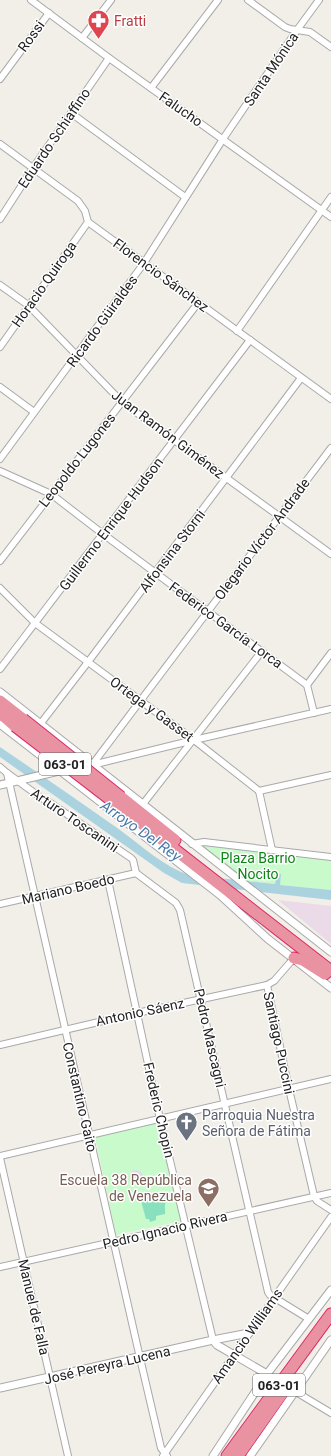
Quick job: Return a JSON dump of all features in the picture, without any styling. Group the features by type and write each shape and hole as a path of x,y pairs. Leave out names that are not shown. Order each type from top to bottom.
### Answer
{"highway":[{"name":"063-01","path":"0,702 19,722 118,800 207,869 259,905 331,961"},
{"name":"063-01","path":"0,713 19,722"},
{"name":"063-01","path":"259,905 331,971"},
{"path":"294,958 303,960 331,978"},
{"name":"063-01","path":"227,1456 331,1314"},
{"name":"063-01","path":"238,1456 331,1324"}],"street":[{"name":"Falucho","path":"31,0 109,58 331,217"},
{"path":"82,38 111,0"},
{"path":"151,88 218,0"},
{"path":"248,0 285,27 310,32 331,48"},
{"name":"Santa Mónica","path":"223,139 319,0"},
{"name":"Rossi","path":"0,79 49,13"},
{"name":"Eduardo Schiaffino","path":"0,219 33,168 109,58"},
{"path":"71,113 185,197"},
{"name":"Ricardo Güiraldes","path":"0,459 144,263 223,139"},
{"path":"0,144 78,201 86,211 88,222"},
{"path":"237,331 331,197"},
{"name":"Florencio Sánchez","path":"88,222 331,399"},
{"name":"Horacio Quiroga","path":"0,347 28,305 88,222"},
{"name":"Juan Ramón Giménez","path":"0,285 28,305 122,402 331,554"},
{"name":"Leopoldo Lugones","path":"0,561 198,303"},
{"name":"Guillermo Enrique Hudson","path":"0,669 250,340"},
{"name":"Alfonsina Storni","path":"41,723 227,479 301,378"},
{"path":"0,388 34,412"},
{"name":"Olegario Víctor Andrade","path":"92,764 331,448"},
{"name":"Federico García Lorca","path":"0,471 51,494 307,685"},
{"name":"Ortega y Gasset","path":"0,588 35,623 194,740 259,791"},
{"path":"143,804 262,651"},
{"path":"314,713 307,685 331,653"},
{"path":"0,692 227,872 259,905 331,952"},
{"path":"0,785 331,709"},
{"path":"0,724 220,895 268,939 331,988"},
{"name":"Arturo Toscanini","path":"0,767 17,781 131,858 133,860 136,873"},
{"name":"Constantino Gaito","path":"7,772 8,783 88,1135 161,1448 165,1455"},
{"path":"272,850 259,791 331,775"},
{"path":"192,844 204,842 331,857"},
{"name":"Mariano Boedo","path":"0,904 136,873"},
{"name":"Pedro Mascagni","path":"136,873 176,903 180,910 268,1292 274,1297"},
{"name":"Frederic Chopin","path":"108,880 160,1118 213,1340"},
{"name":"Antonio Sáenz","path":"0,1045 64,1029 267,985 274,981 294,958"},
{"name":"Santiago Puccini","path":"267,985 314,1196"},
{"path":"0,1157 160,1118 331,1079"},
{"name":"Manuel de Falla","path":"0,1157 68,1456"},
{"name":"Pedro Ignacio Rivera","path":"0,1267 331,1193"},
{"path":"314,1196 317,1201 331,1210"},
{"name":"Amancio Williams","path":"165,1455 249,1332 331,1217"},
{"path":"213,1456 267,1374 331,1290"},
{"path":"274,1297 308,1319"},
{"name":"José Pereyra Lucena","path":"0,1388 140,1358 249,1332"},
{"path":"213,1340 217,1345 267,1374"},
{"path":"250,1456 331,1340"},
{"path":"296,1392 331,1413"}],"shaded area":[{"path":"278,900 331,906 331,944"},
{"path":"133,1170 139,1170 143,1174 143,1180 139,1184 133,1184 129,1180 129,1174"}],"green space":[{"name":"Plaza Barrio Nocito","path":"205,845 331,859 331,890 280,885 277,873 275,884 247,881 207,851 204,847"},
{"path":"159,1123 181,1221 116,1235 95,1137"},
{"path":"146,1191 153,1195 169,1192 170,1199 165,1204 165,1214 156,1216 156,1220 150,1222 149,1219 146,1219 141,1201 141,1195"}],"water":[{"path":"0,747 120,830 153,855 179,871 189,875 275,884 277,873 281,874 280,885 331,890 331,900 182,883 164,873 0,757"}],"place":[{"name":"Fratti","path":"99,40"},
{"name":"Parroquia Nuestra Señora de Fátima","path":"186,1142"},
{"name":"Escuela 38 República de Venezuela","path":"208,1208"}],"water label":[{"name":"Arroyo Del Rey","path":"141,831"}]}
